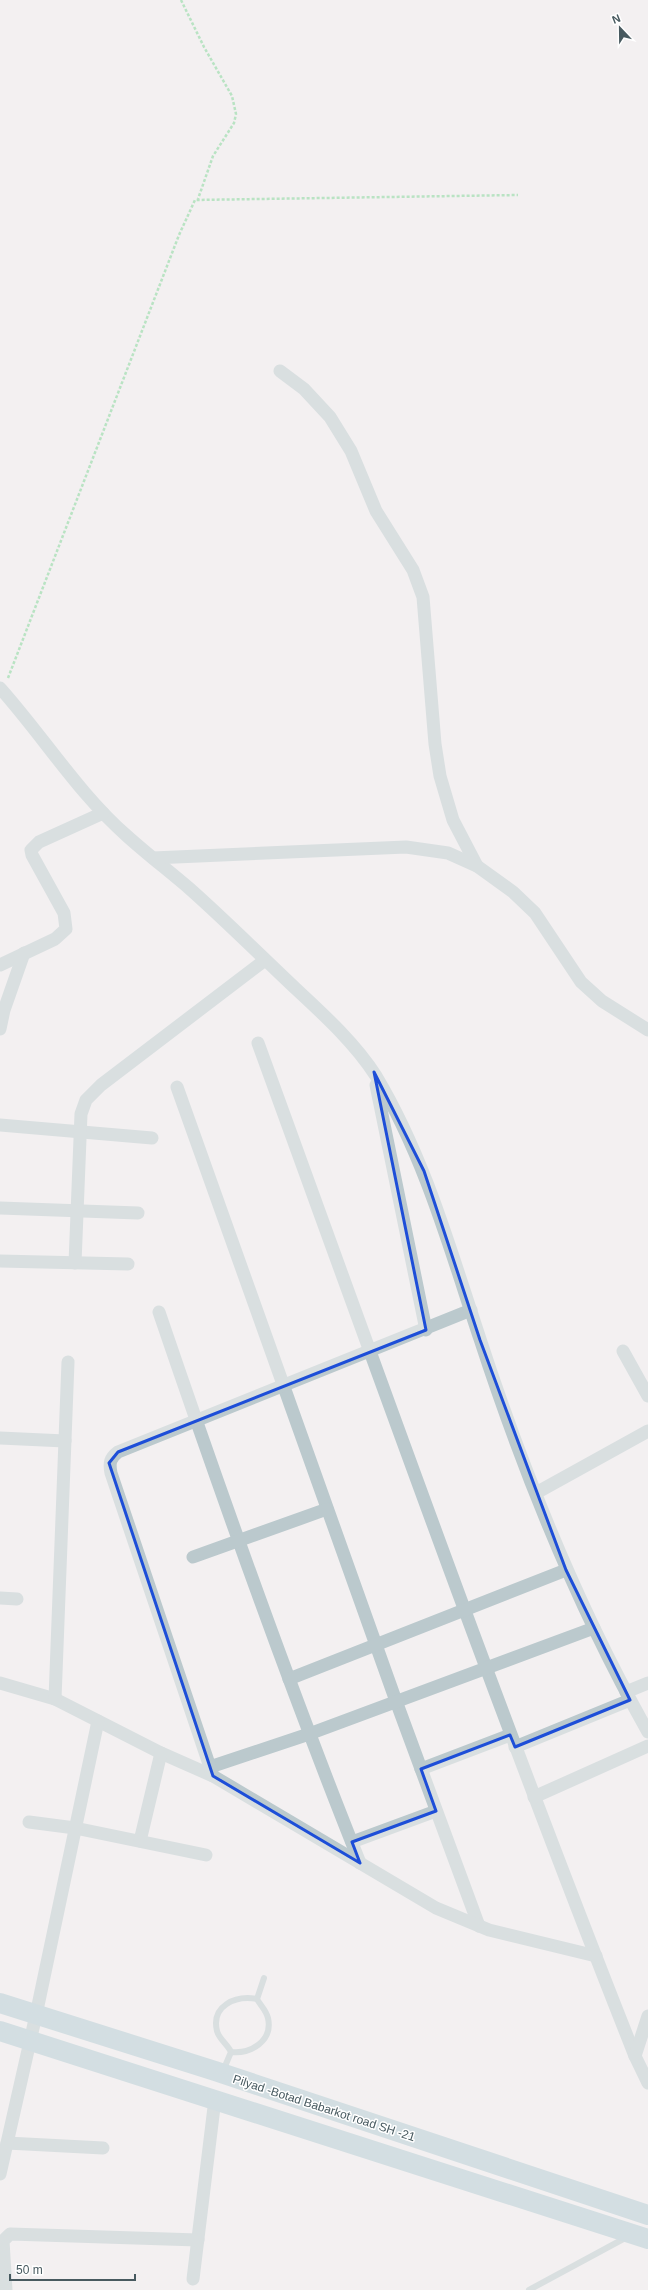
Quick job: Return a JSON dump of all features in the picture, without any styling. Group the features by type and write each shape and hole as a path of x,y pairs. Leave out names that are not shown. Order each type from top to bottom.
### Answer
{"main road":[{"name":"Pilyad -Botad Babarkot road SH -21","path":"0,2004 647,2210"},
{"name":"Pilyad -Botad Babarkot road SH -21","path":"0,2032 215,2099 640,2237"}],"street":[{"path":"280,371 304,389 330,417 351,451 376,511 413,570 421,590 426,622 435,744 440,776 453,820 477,866"},
{"path":"1,692 103,813 125,835 190,889 333,1024 374,1072 399,1117 424,1170 459,1268 471,1310 536,1493 566,1570 628,1696 648,1732"},
{"path":"0,965 55,939 66,928 64,913 32,856 31,850 40,842 103,813"},
{"path":"153,858 406,847 448,853 477,866 513,892 535,913 581,982 602,1000 648,1030"},
{"path":"0,1029 4,1010 24,953"},
{"path":"75,1263 81,1114 86,1100 102,1084 265,960"},
{"path":"258,1042 485,1668 635,2056 648,2082"},
{"path":"374,1072 426,1330"},
{"path":"177,1087 376,1646 479,1926"},
{"path":"0,1125 152,1138"},
{"path":"0,1208 138,1212"},
{"path":"0,1260 128,1264"},
{"path":"212,1771 111,1473 110,1463 118,1452 283,1385 426,1330 471,1310"},
{"path":"159,1312 195,1420 309,1734 360,1863"},
{"path":"623,1351 648,1396"},
{"path":"55,1699 68,1362"},
{"path":"536,1493 648,1431"},
{"path":"0,1438 65,1442"},
{"path":"193,1557 327,1509"},
{"path":"289,1679 566,1570"},
{"path":"0,1598 17,1599"},
{"path":"212,1771 594,1628"},
{"path":"421,1769 513,1741 628,1696 648,1683"},
{"path":"0,1684 55,1699 161,1753 212,1771 360,1863 436,1908 489,1930 596,1956"},
{"path":"0,2174 36,2015 98,1722"},
{"path":"534,1797 648,1746"},
{"path":"140,1841 161,1753"},
{"path":"352,1842 436,1810"},
{"path":"29,1822 75,1828 206,1855"},
{"path":"635,2056 648,2016"},
{"path":"193,2279 215,2099"},
{"path":"7,2143 103,2148"},
{"path":"6,2290 2,2262 3,2241 10,2234 198,2240"}],"lane":[{"path":"256,1999 264,1978"},
{"path":"244,1997 256,1999 264,2009 268,2018 268,2028 265,2038 259,2046 250,2051 241,2053 230,2052 217,2032 216,2019 222,2008 232,2000 244,1997"},
{"path":"222,2074 230,2052"},
{"path":"530,2290 640,2237"}],"path":[{"path":"181,0 204,47 232,96 236,114 234,122 209,166 198,199"},
{"path":"1,692 187,214 193,202 198,199 518,195"}],"highlighted area":[{"path":"374,1072 424,1171 480,1340 566,1570 630,1700 515,1747 510,1735 421,1769 436,1811 352,1842 360,1863 213,1776 109,1463 118,1452 426,1330"}]}
